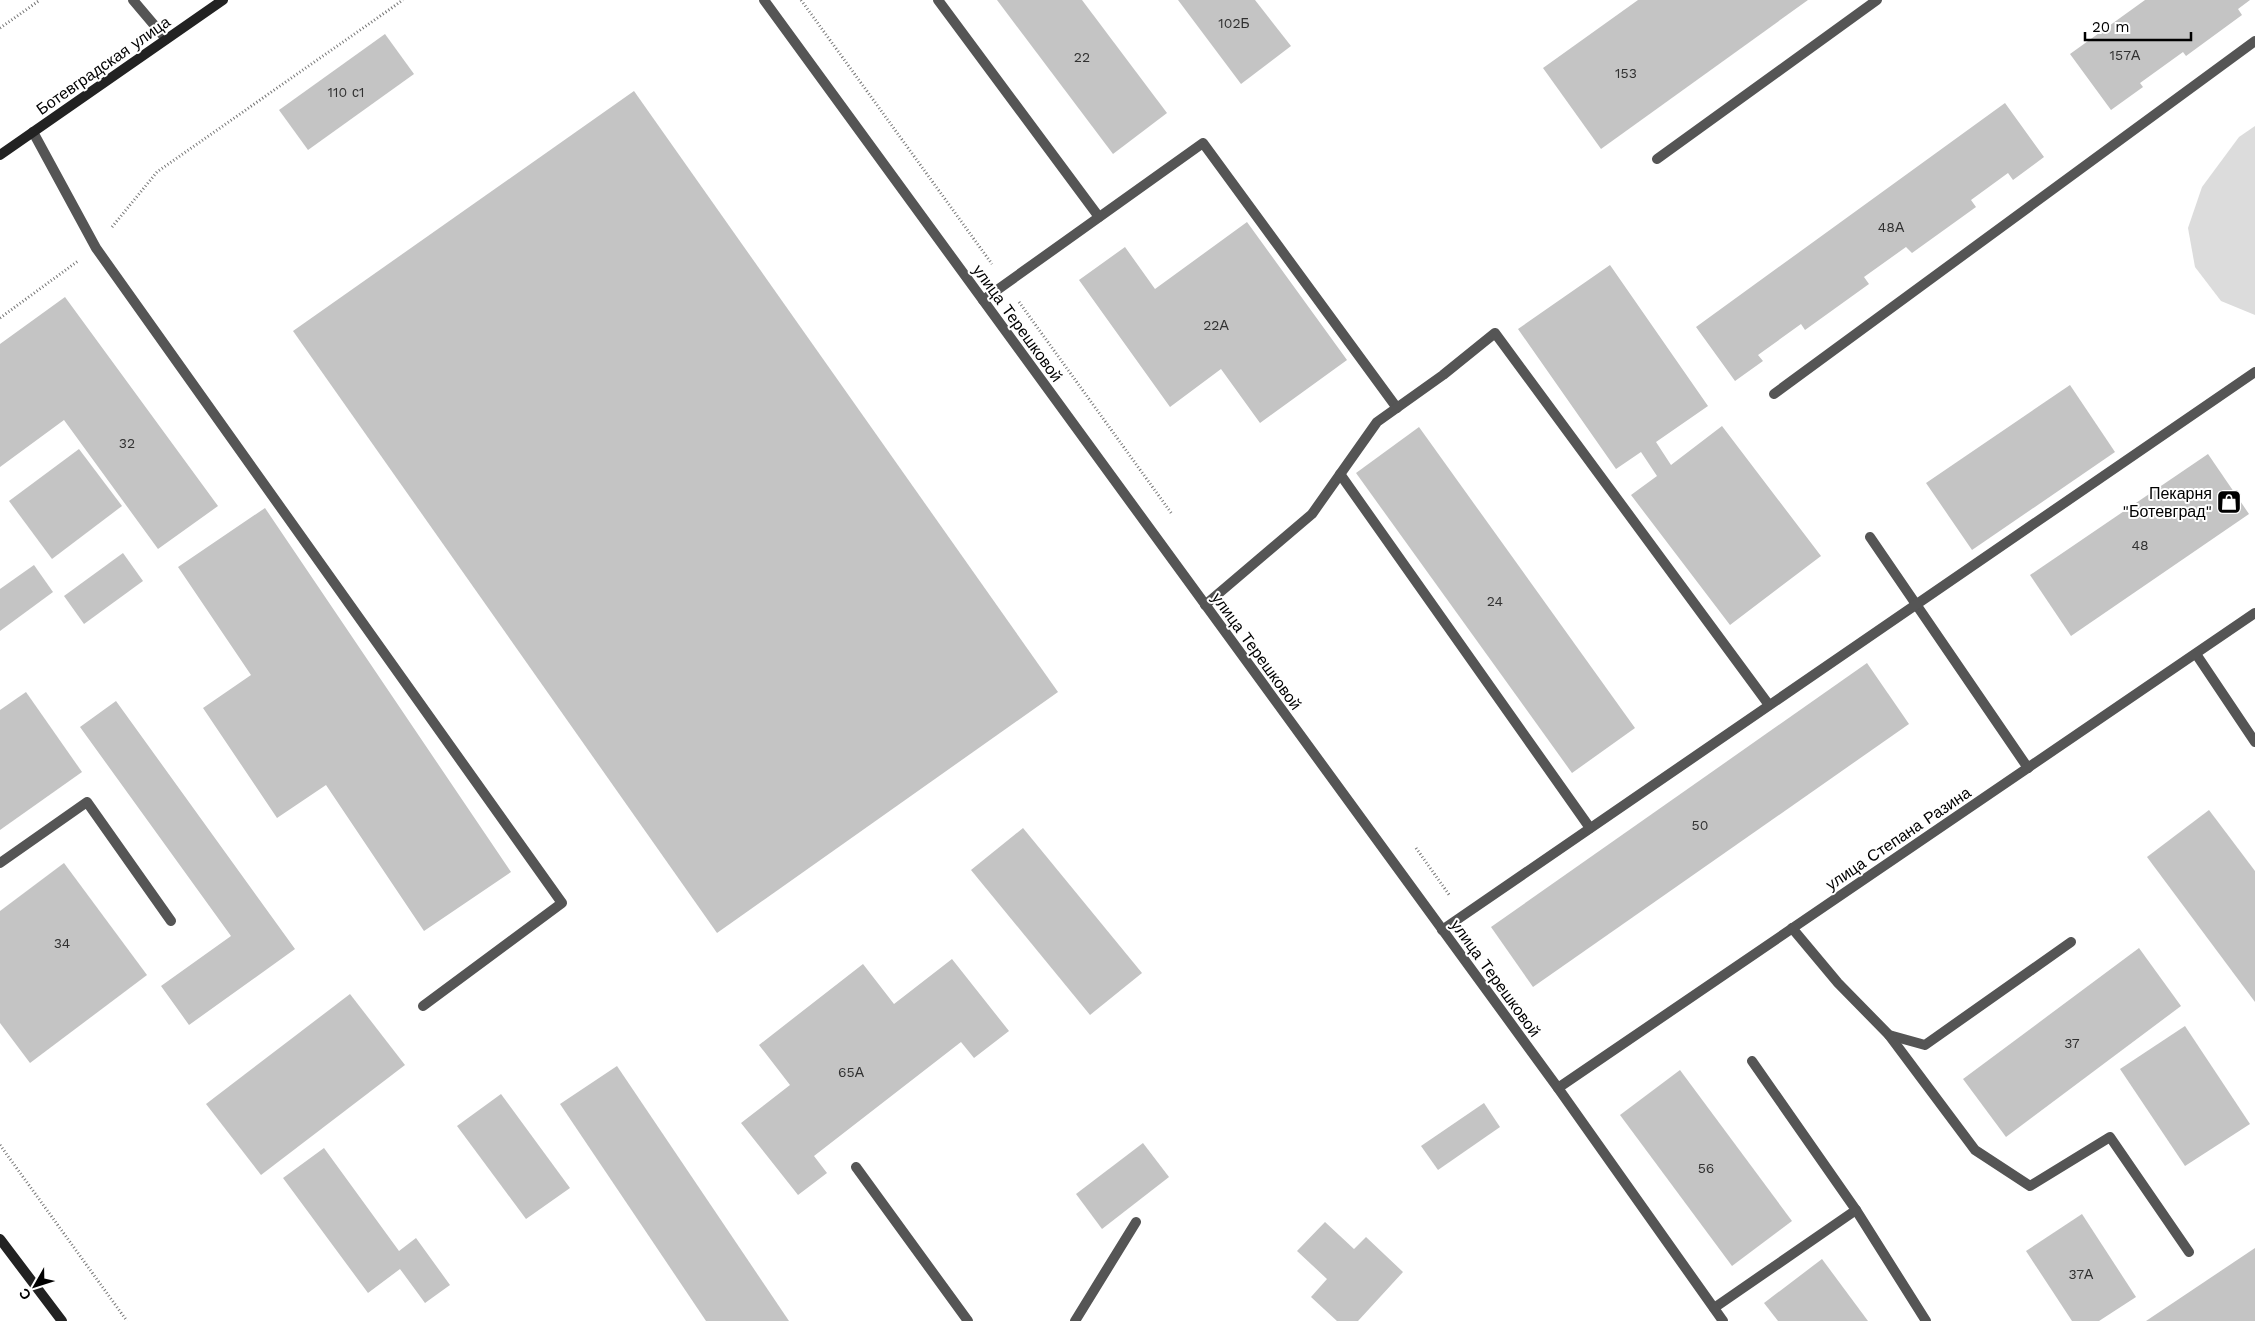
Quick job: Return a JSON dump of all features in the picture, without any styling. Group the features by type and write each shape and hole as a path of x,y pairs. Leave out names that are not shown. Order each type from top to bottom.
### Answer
{"main road":[{"name":"Ботевградская улица","path":"0,155 222,0"},
{"path":"0,1239 62,1321"}],"street":[{"path":"133,0 166,39"},
{"name":"улица Терешковой","path":"764,0 1558,1088 1723,1321"},
{"path":"938,0 1099,217"},
{"path":"1657,159 1878,0"},
{"path":"1774,394 2255,41"},
{"path":"33,132 96,248 562,903 422,1006"},
{"path":"983,300 1203,143 1397,408"},
{"path":"1205,605 1312,514 1377,422 1495,333 1769,705"},
{"path":"1442,930 2255,372"},
{"path":"1340,474 1590,828"},
{"path":"1870,537 1917,603 2028,768"},
{"name":"улица Степана Разина","path":"1558,1088 2255,613"},
{"path":"2196,654 2255,742"},
{"path":"0,863 87,802 171,921"},
{"path":"1792,928 1838,983 1889,1035 1975,1150 2030,1186 2110,1137 2189,1252"},
{"path":"1889,1035 1925,1045 2071,942"},
{"path":"1752,1060 1856,1210 1926,1321"},
{"path":"856,1167 968,1321"},
{"path":"1714,1308 1856,1210"},
{"path":"1076,1321 1136,1222"}],"path":[{"path":"0,28 40,0"},
{"path":"0,318 96,248 157,172 403,0"},
{"path":"0,1145 127,1321"}],"shaded area":[{"path":"2255,126 2255,315 2221,301 2195,267 2188,228 2202,187 2239,137"}],"building":[{"path":"997,0 1082,0 1167,113 1113,154"},
{"path":"1178,0 1255,0 1291,46 1241,84"},
{"path":"1638,0 1808,0 1601,149 1543,68"},
{"path":"2145,0 2250,0 2238,9 2242,15 2186,56 2183,52 2140,83 2143,87 2111,110 2070,54"},
{"path":"385,34 414,74 308,150 279,110"},
{"path":"634,91 1058,692 717,933 293,331"},
{"path":"2005,103 2044,157 2013,180 2008,173 1971,200 1976,207 1912,253 1906,247 1864,277 1869,284 1805,330 1801,324 1758,355 1763,361 1735,381 1696,327"},
{"path":"1247,222 1347,360 1260,423 1221,369 1170,407 1079,280 1125,247 1155,289"},
{"path":"1610,265 1708,406 1656,442 1671,465 1722,426 1821,556 1730,625 1631,495 1657,476 1641,452 1616,469 1518,329"},
{"path":"65,297 218,506 158,549 64,420 0,467 0,344"},
{"path":"2070,385 2115,452 1972,550 1926,483"},
{"path":"1419,427 1635,728 1572,773 1356,473"},
{"path":"79,449 122,506 52,559 9,501"},
{"path":"2208,454 2249,514 2071,636 2030,575"},
{"path":"265,508 511,872 424,931 326,785 277,818 203,708 251,675 178,567"},
{"path":"123,553 143,581 84,624 64,596"},
{"path":"34,565 53,592 0,631 0,589"},
{"path":"1867,663 1909,724 1533,987 1491,927"},
{"path":"26,692 82,772 0,830 0,710"},
{"path":"116,701 295,949 189,1025 161,986 231,936 80,727"},
{"path":"2209,810 2255,871 2255,1002 2147,857"},
{"path":"1023,828 1142,973 1090,1015 971,870"},
{"path":"64,863 147,975 30,1063 0,1023 0,911"},
{"path":"2139,948 2181,1006 2006,1137 1963,1079"},
{"path":"952,959 1009,1031 974,1058 961,1042 814,1156 827,1173 798,1195 741,1123 790,1085 759,1045 863,964 894,1004"},
{"path":"350,994 405,1065 261,1175 206,1104"},
{"path":"2185,1026 2250,1124 2185,1166 2120,1069"},
{"path":"617,1066 789,1321 706,1321 560,1104"},
{"path":"1680,1070 1792,1221 1732,1266 1620,1115"},
{"path":"501,1094 570,1188 526,1219 457,1126"},
{"path":"1484,1103 1500,1127 1438,1170 1421,1146"},
{"path":"1143,1143 1169,1177 1102,1229 1076,1194"},
{"path":"324,1148 399,1251 416,1238 450,1285 425,1303 400,1269 368,1293 283,1178"},
{"path":"2082,1214 2136,1297 2099,1321 2072,1321 2026,1251"},
{"path":"1325,1222 1354,1249 1366,1237 1403,1272 1358,1321 1337,1321 1311,1297 1327,1279 1297,1251"},
{"path":"2255,1248 2255,1321 2146,1321"},
{"path":"1822,1259 1868,1321 1778,1321 1764,1303"}],"place":[{"name":"Пекарня \"Ботевград\"","path":"2229,502"}]}
